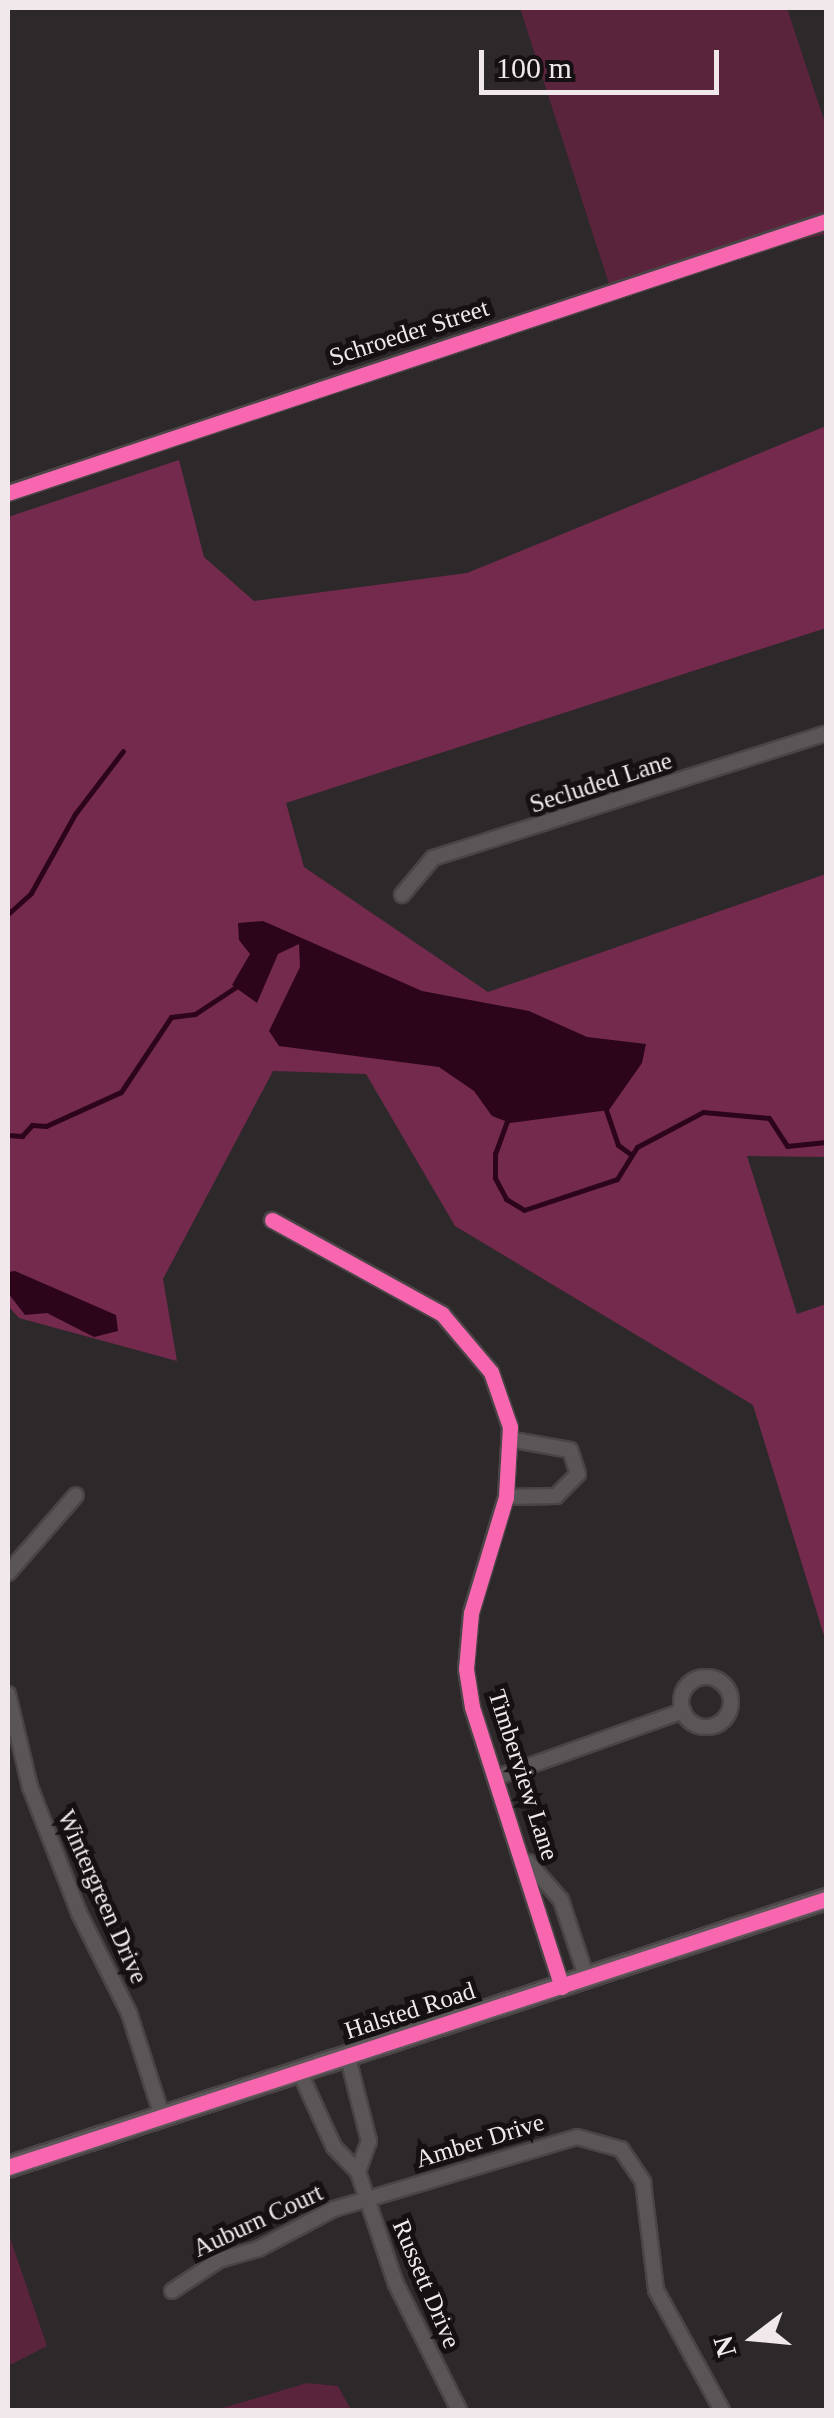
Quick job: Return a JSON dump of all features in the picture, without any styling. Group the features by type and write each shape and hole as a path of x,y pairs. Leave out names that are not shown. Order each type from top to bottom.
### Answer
{"street":[{"name":"Schroeder Street","path":"8,493 826,221"},
{"name":"Secluded Lane","path":"402,895 433,858 826,732"},
{"name":"Timberview Lane","path":"272,1220 442,1314 491,1372 509,1440 506,1498 471,1613 466,1668 495,1778 526,1860 562,1987"},
{"path":"506,1498 566,1492 579,1463 570,1450 509,1440"},
{"path":"8,1573 76,1495"},
{"name":"Wintergreen Drive","path":"8,1694 12,1728 30,1788 79,1913 129,2013 162,2116"},
{"path":"495,1778 682,1711"},
{"name":"Timberview Lane","path":"526,1860 561,1900 587,1979"},
{"name":"Halsted Road","path":"8,2167 826,1899"},
{"name":"Russett Drive","path":"348,2058 369,2141 358,2172"},
{"name":"Russett Drive","path":"300,2074 334,2147 358,2172 396,2284 459,2410"},
{"name":"Amber Drive","path":"367,2200 555,2140 577,2136 621,2149 643,2182 656,2290 722,2410"},
{"name":"Auburn Court","path":"172,2291 219,2260 367,2200"}],"shaded area":[{"path":"520,8 787,8 826,126 826,234 609,284"},
{"path":"826,426 826,628 286,803 304,867 488,992 826,874 826,1157 747,1156 797,1314 826,1304 826,1642 753,1405 455,1226 366,1074 273,1071 163,1279 177,1361 19,1318 8,1306 8,517 179,460 204,557 254,601 467,573"},
{"path":"263,921 422,991 529,1011 587,1037 646,1044 642,1063 609,1110 510,1123 492,1116 474,1091 439,1067 279,1046 269,1031 300,967 299,944 278,954 257,1003 232,985 250,954 239,940 238,923"},
{"path":"15,1271 116,1315 118,1331 94,1337 47,1313 25,1315 8,1293 8,1272"},
{"path":"8,2232 47,2346 8,2366"},
{"path":"307,2383 338,2386 351,2410 216,2410"}],"waterway":[{"path":"8,914 31,893 75,814 123,751"},
{"path":"8,1135 22,1136 32,1125 46,1126 121,1092 171,1017 195,1014 236,987"},
{"path":"606,1110 618,1145 629,1153"},
{"path":"507,1121 495,1154 495,1178 506,1199 524,1210 617,1179 637,1147 703,1112 769,1118 787,1146 826,1142"}],"cycle path":[{"path":"8,493 826,221"},
{"path":"272,1220 442,1314 491,1372 510,1427 506,1497 471,1613 466,1669 472,1707 562,1987"},
{"path":"8,2167 826,1899"}]}
